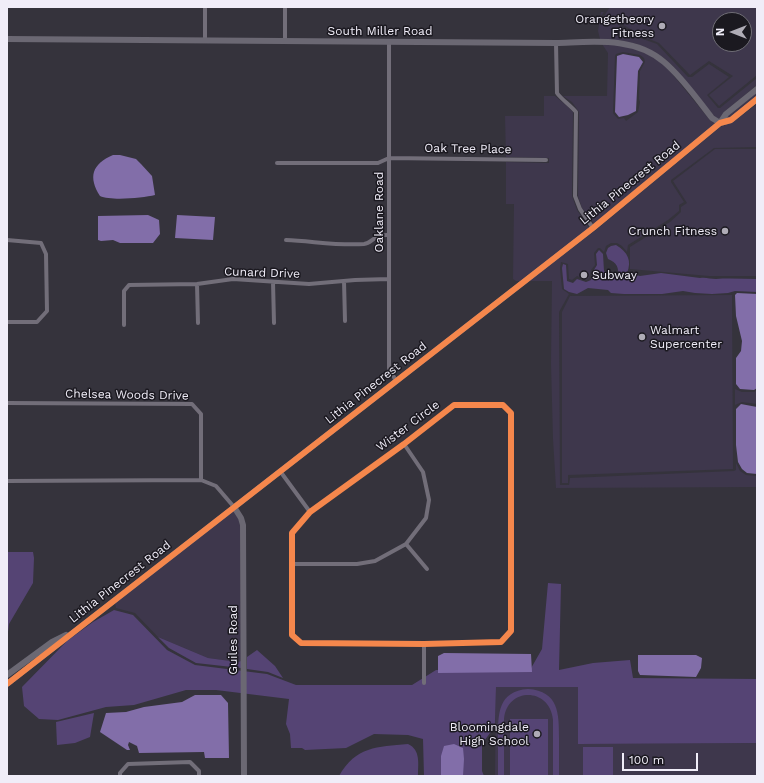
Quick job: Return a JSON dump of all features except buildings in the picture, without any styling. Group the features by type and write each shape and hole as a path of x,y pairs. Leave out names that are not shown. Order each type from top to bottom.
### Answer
{"main road":[{"name":"South Miller Road","path":"7,38 389,42 618,42 636,46 654,54 671,68 712,118 720,123"},
{"name":"Lithia Pinecrest Road","path":"7,684 593,228 720,123 726,114 757,89"},
{"name":"Lithia Pinecrest Road","path":"720,123 731,120 757,100"},
{"name":"Guiles Road","path":"234,507 241,518 243,525 244,776"},
{"path":"7,675 52,642 63,636 71,634"}],"street":[{"path":"205,7 205,40"},
{"path":"285,7 285,41"},
{"name":"Oaklane Road","path":"389,42 389,368 396,381"},
{"path":"556,43 557,93 570,104 576,112 575,196 580,209 593,228"},
{"name":"Oak Tree Place","path":"277,164 378,163 389,158 546,160"},
{"path":"286,240 317,242 324,244 365,244 381,235 389,235"},
{"path":"7,240 41,243 46,254 46,311 37,322 7,322"},
{"name":"Cunard Drive","path":"124,325 124,291 129,285 197,284 233,279 309,284 389,279"},
{"path":"344,281 345,321"},
{"path":"273,282 274,324"},
{"path":"197,284 198,323"},
{"name":"Chelsea Woods Drive","path":"7,403 192,404 201,414 201,480"},
{"name":"Wister Circle","path":"454,405 503,405 511,413 511,631 501,642 424,644 301,643 292,635 292,534 310,512 404,444 454,405"},
{"path":"292,564 363,563 375,561 406,544 426,518 429,500 423,472 404,444"},
{"path":"280,471 310,512"},
{"path":"7,481 201,480 216,486 234,507"},
{"path":"406,544 427,569"},
{"path":"424,644 424,684"},
{"path":"120,776 120,773 128,764 190,762 199,771 199,776"}],"shaded area":[{"path":"610,7 757,7 757,75 719,106 709,95 733,76 709,61 690,75 659,43 642,36 612,18 604,16"},
{"path":"601,12 604,12 601,16 602,18 611,20 640,38 657,44 688,77 692,77 709,64 729,77 707,95 718,108 720,108 757,78 757,85 724,112 719,119 714,116 673,66 655,52 637,44 618,40 600,39 598,31"},
{"path":"602,44 617,45 635,49 652,56 669,70 709,119 715,124 594,224 582,208 578,196 579,112 572,102 563,96 607,96 608,53","holes":["623,52 640,55 644,58 645,62 640,71 640,102 638,112 626,121 624,118 618,119 613,113 615,56 616,54"]},
{"path":"623,54 639,57 643,62 638,71 636,111 619,117 615,112 617,56"},
{"path":"757,92 757,96 730,117 726,118 728,115"},
{"path":"544,96 555,96 573,112 572,196 577,210 589,228 520,281 516,281 513,279 514,204 506,204 506,162 549,163 549,158 506,157 505,116 544,116"},
{"path":"757,104 757,147 714,148 671,180 684,202 679,205 679,211 668,220 628,245 627,252 617,243 611,243 606,246 604,252 598,248 594,253 595,265 591,270 589,278 586,280 577,276 572,280 569,279 568,264 561,262 560,268 562,289 569,294 559,312 560,485 569,485 570,478 734,471 736,470 736,463 740,471 746,475 757,476 757,487 556,488 551,363 552,281 529,281 597,229 720,127 733,122"},
{"path":"715,149 757,149 757,276 709,276 630,269 630,247 670,222 681,212 681,207 687,203 673,181"},
{"path":"113,155 136,159 152,176 155,195 119,199 100,196 94,183 94,172 100,163"},
{"path":"148,215 159,220 160,234 153,243 120,243 113,240 98,240 98,216"},
{"path":"177,215 215,217 213,240 175,238"},
{"path":"616,245 628,257 629,265 627,273 640,276 661,273 714,279 757,279 757,292 735,291 712,294 683,291 662,294 624,294 611,293 608,290 588,288 577,294 564,289 563,264 566,265 567,281 573,283 577,279 586,282 591,280 597,265 596,254 599,250 603,254 604,271 618,277 617,266 614,262 608,259 606,253 608,248"},
{"path":"737,293 757,294 757,388 754,390 740,389 736,384 736,358 741,351 742,341 736,316 735,295"},
{"path":"732,295 733,469 568,475 568,483 562,483 562,312 570,296"},
{"path":"735,389 742,392 754,392 757,390 757,404 742,402 735,405"},
{"path":"741,404 757,407 757,474 747,473 742,469 738,462 736,445 736,409"},
{"path":"233,511 239,519 240,525 241,661 238,662 208,658 158,637 135,613 116,608 115,603"},
{"path":"7,552 33,552 34,558 33,583 9,624 7,640"},
{"path":"548,583 561,584 559,670 593,663 630,660 633,678 757,679 757,743 578,744 578,687 496,687 495,726 482,744 482,771 484,776 424,776 423,739 408,735 374,734 346,748 305,750 302,748 291,748 290,734 286,724 289,699 216,690 186,690 134,705 106,707 58,720 39,719 24,706 22,687 67,641 93,622 114,610 133,615 167,650 195,665 267,674 296,685 412,685 436,670 530,670 542,649"},
{"path":"158,637 208,658 238,662 241,661 241,668 196,663 169,648"},
{"path":"257,650 275,666 283,678 268,672 247,669 247,657"},
{"path":"444,653 531,654 532,672 438,673 438,656"},
{"path":"638,655 696,655 702,658 701,668 696,677 640,675 638,671"},
{"name":"Bloomingdale High School","path":"496,687 578,687 578,744 757,743 757,776 495,776"},
{"path":"528,689 546,694 555,705 559,720 559,776 553,776 553,720 550,709 544,701 537,697 528,695 512,701 507,709 504,719 504,776 498,776 498,720 502,705 505,699 511,694"},
{"path":"195,695 221,695 228,703 229,758 205,758 204,752 139,753 137,746 129,742 128,745 130,750 127,750 100,732 106,713 126,712 144,707 182,702"},
{"path":"94,713 90,737 75,743 57,745 56,722"},
{"path":"510,719 548,719 548,776 510,776"},
{"path":"408,744 417,754 418,776 339,776 346,766 360,753 387,746"},
{"path":"454,744 463,748 463,776 441,776 441,756 444,746"},
{"path":"583,747 613,747 613,776 583,776"}],"cycle path":[{"path":"7,684 593,228 720,123 731,120 757,99"},
{"path":"454,405 503,405 511,413 511,631 501,642 424,644 301,643 292,635 292,533 310,512 404,444 454,405"}],"place":[{"name":"Orangetheory Fitness","path":"662,26"},
{"name":"Crunch Fitness","path":"725,231"},
{"name":"Subway","path":"584,275"},
{"name":"Walmart Supercenter","path":"642,337"},
{"name":"Bloomingdale High School","path":"537,734"}]}
